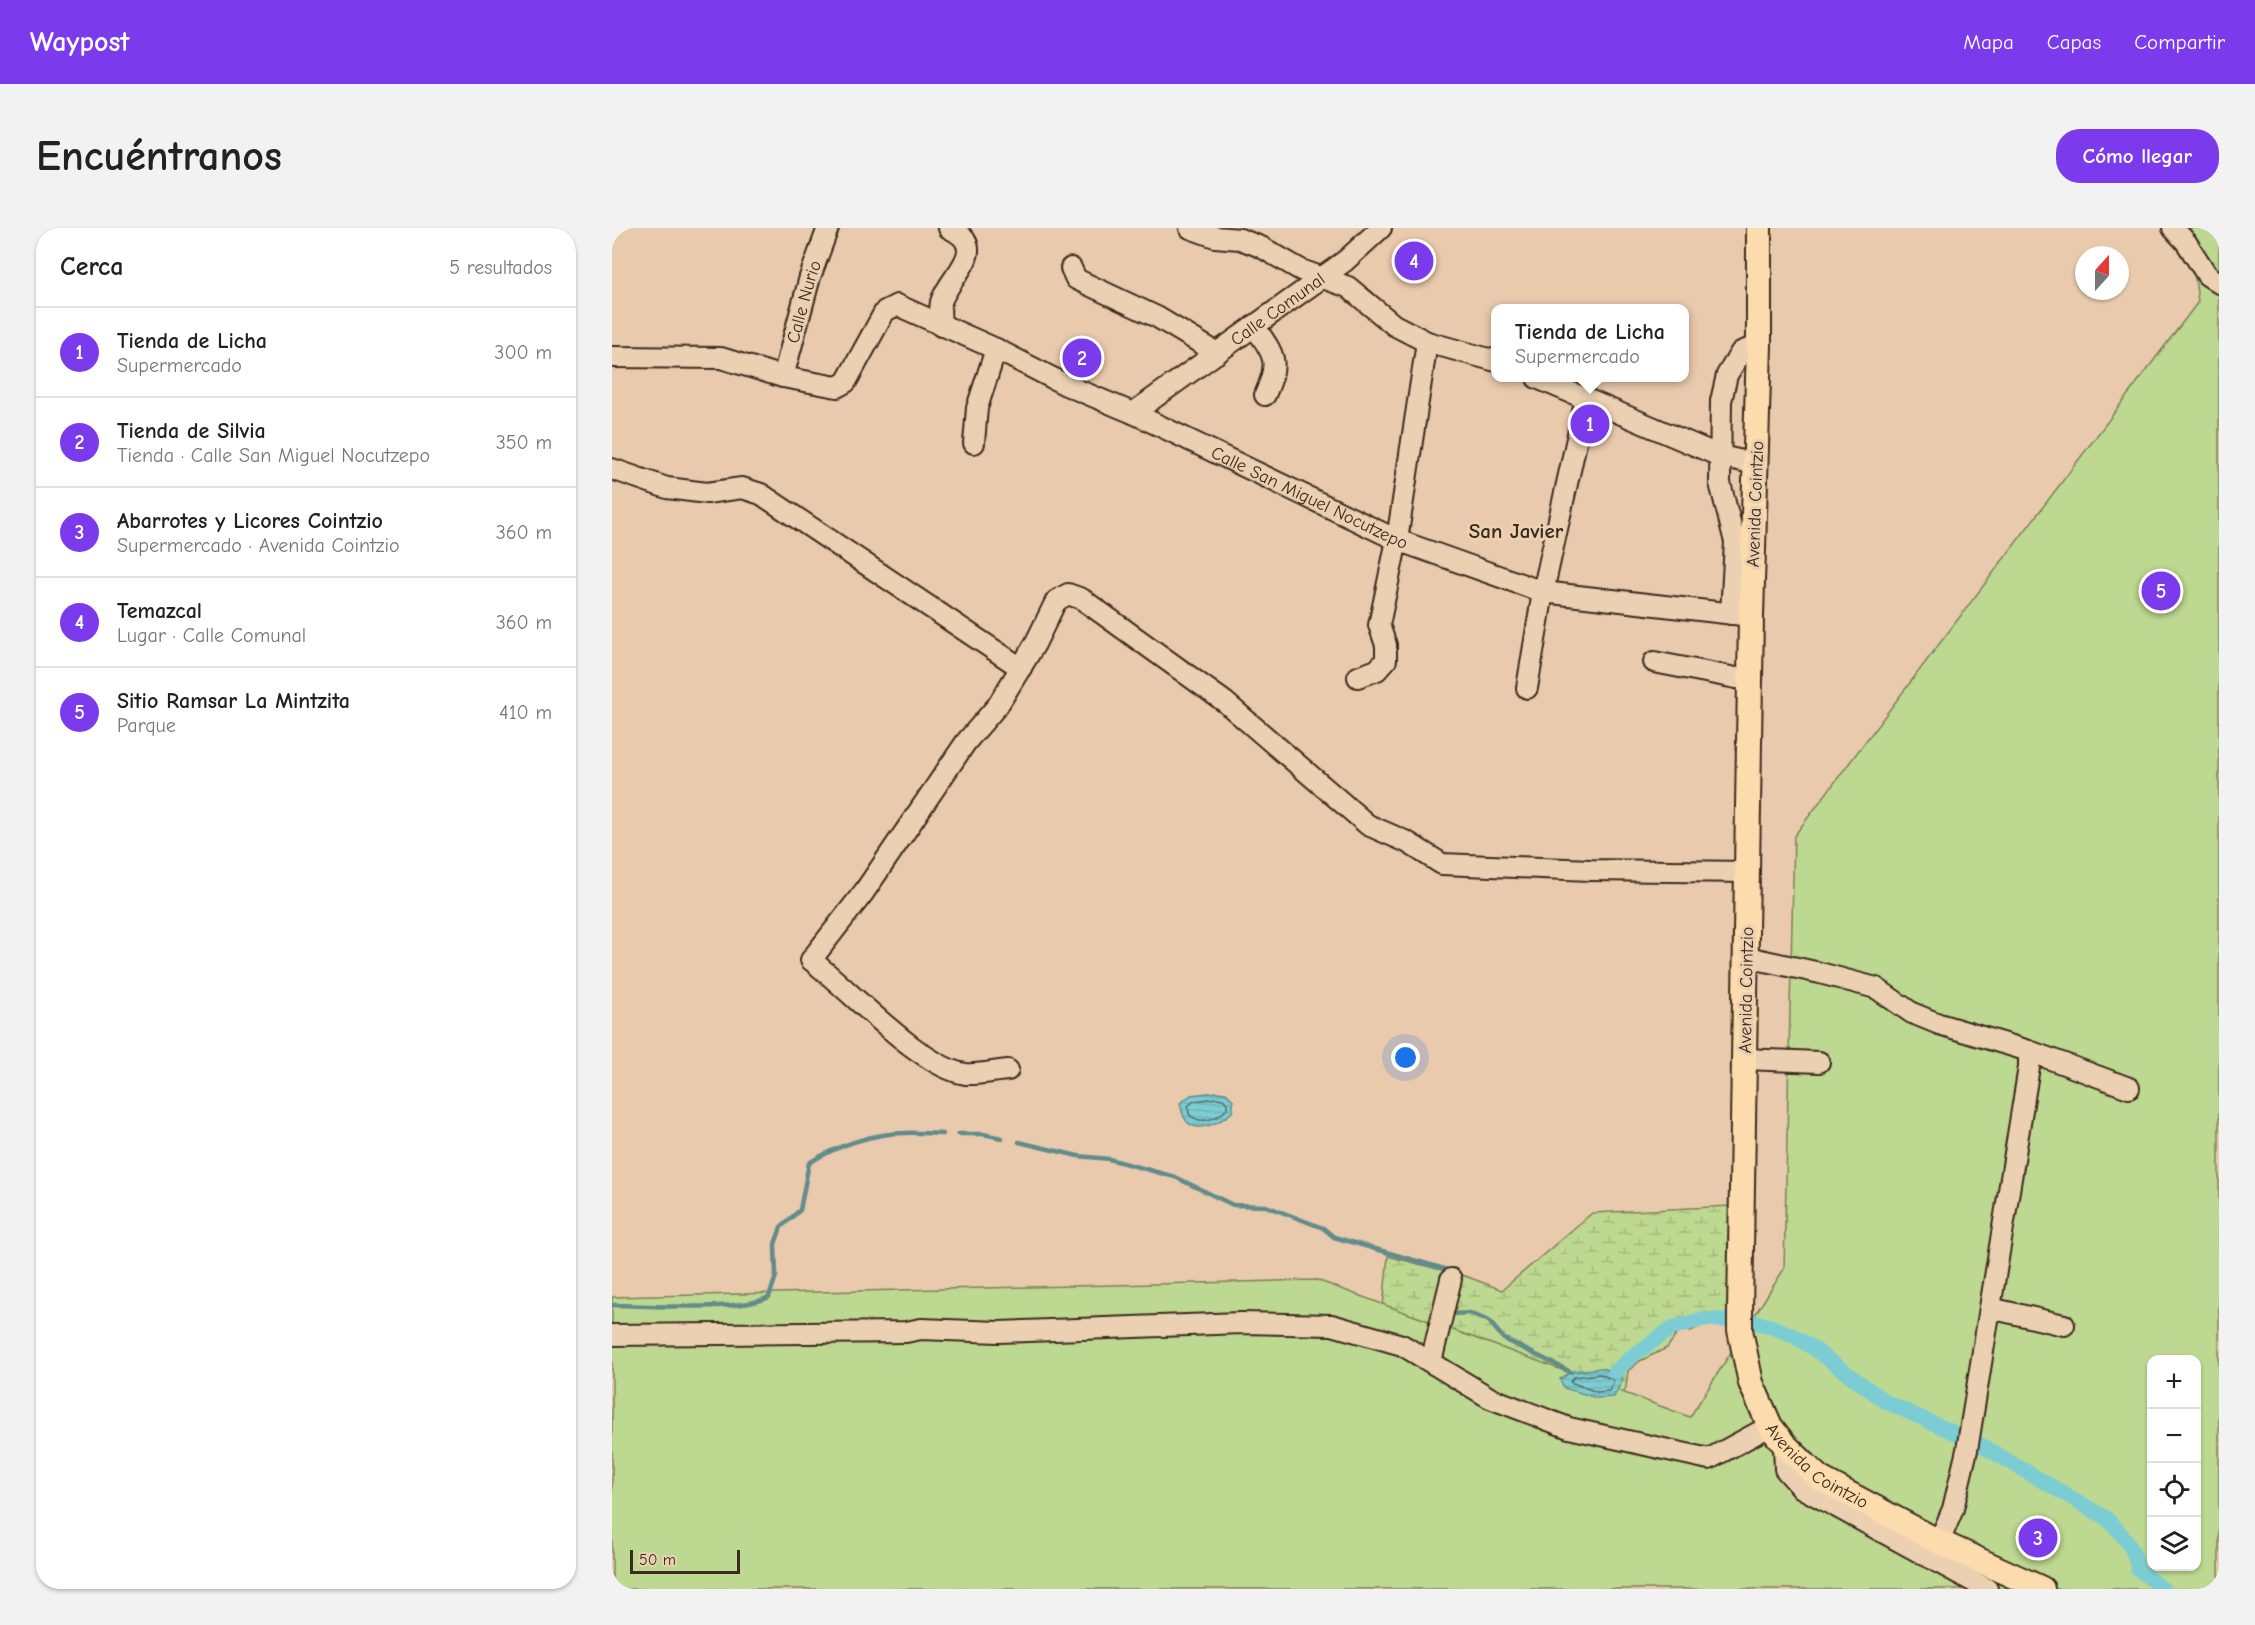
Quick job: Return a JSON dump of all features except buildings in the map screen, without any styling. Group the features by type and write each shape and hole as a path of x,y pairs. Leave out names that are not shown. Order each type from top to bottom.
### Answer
{"main road":[{"name":"Avenida Cointzio","path":"1759,228 1756,464 1741,615 1750,676 1740,1321 1751,1383 1777,1435 1819,1478 1939,1542 2042,1589"}],"street":[{"name":"Calle Nurio","path":"783,377 810,277 828,228"},
{"path":"941,326 940,305 946,290 963,266 969,250 968,242 949,228"},
{"path":"1191,228 1215,237 1240,239 1261,247 1301,270 1322,277 1345,261 1381,228"},
{"path":"2173,228 2186,242 2207,275 2219,283"},
{"path":"1071,268 1076,279 1157,317 1217,353"},
{"name":"Calle Comunal","path":"1133,413 1322,277 1348,287 1394,325 1427,342 1491,360"},
{"name":"Calle San Miguel Nocutzepo","path":"783,377 837,387 846,382 885,311 897,306 996,349 1066,385 1133,413 1397,540 1543,592 1741,615"},
{"path":"1254,326 1271,351 1275,366 1274,375 1265,395"},
{"path":"1358,677 1377,670 1386,660 1386,645 1379,625 1397,540 1427,342"},
{"path":"1741,615 1735,542 1720,483 1721,401 1727,375 1741,352 1759,345"},
{"path":"974,443 977,408 996,349"},
{"path":"612,357 721,358 783,377"},
{"path":"1547,382 1720,456 1756,464"},
{"path":"1527,688 1543,592 1586,398"},
{"path":"612,469 667,488 707,493 742,488 761,494 1021,668"},
{"path":"1008,1070 967,1074 945,1068 892,1031 812,960 864,892 966,742 998,705 1021,668 1056,601 1068,594 1082,599 1226,702 1368,825 1407,842 1442,864 1592,870 1748,872"},
{"path":"1654,662 1736,678 1750,676"},
{"path":"1747,957 1876,988 1912,1013 1939,1024 2030,1051 2128,1088"},
{"path":"1939,1542 1953,1509 1969,1441 2030,1051"},
{"path":"1745,1059 1819,1062"},
{"path":"1431,1362 1450,1279"},
{"path":"1990,1308 2064,1325"},
{"path":"612,1335 906,1332 921,1329 999,1332 1241,1323 1332,1324 1402,1345 1490,1398 1569,1428 1709,1458 1777,1435 1785,1469 1802,1488 1987,1589"}],"green space":[{"path":"2189,228 2219,228 2219,1589 612,1589 612,1297 1317,1280 1690,1417 1784,1269 1794,836 2198,302"},
{"path":"1730,1206 1730,1326 1705,1324 1691,1331 1679,1331 1667,1348 1640,1361 1628,1371 1626,1387 1618,1407 1381,1326 1388,1256 1468,1277 1502,1290 1592,1213"}],"water":[{"path":"1226,1093 1233,1100 1233,1111 1208,1126 1194,1126 1189,1123 1183,1115 1180,1103 1191,1095"},
{"path":"1601,1368 1615,1372 1623,1379 1614,1397 1597,1398 1564,1388 1560,1379 1571,1372"}],"waterway":[{"path":"612,1305 738,1305 769,1297 776,1276 775,1244 781,1227 800,1210 809,1163 843,1146 880,1135 943,1134"},
{"path":"958,1134 983,1134 1002,1138"},
{"path":"1019,1142 1078,1156 1109,1159 1175,1177 1233,1205 1266,1206 1323,1228 1334,1237 1448,1270 1447,1275"},
{"path":"1452,1314 1470,1313 1489,1321 1504,1339 1571,1372"},
{"path":"1615,1372 1631,1357 1672,1328 1703,1319 1756,1322 1775,1328 1813,1348 1886,1402 1981,1445 2106,1518 2126,1541 2134,1554 2138,1569 2163,1589"}],"place":[{"name":"Temazcal","path":"1414,261"},
{"name":"Tienda de Silvia","path":"1082,358"},
{"name":"Tienda de Licha","path":"1590,424"},
{"name":"Sitio Ramsar La Mintzita","path":"2161,591"},
{"name":"Abarrotes y Licores Cointzio","path":"2038,1538"}],"district":[{"name":"San Javier","path":"1516,531"}]}
